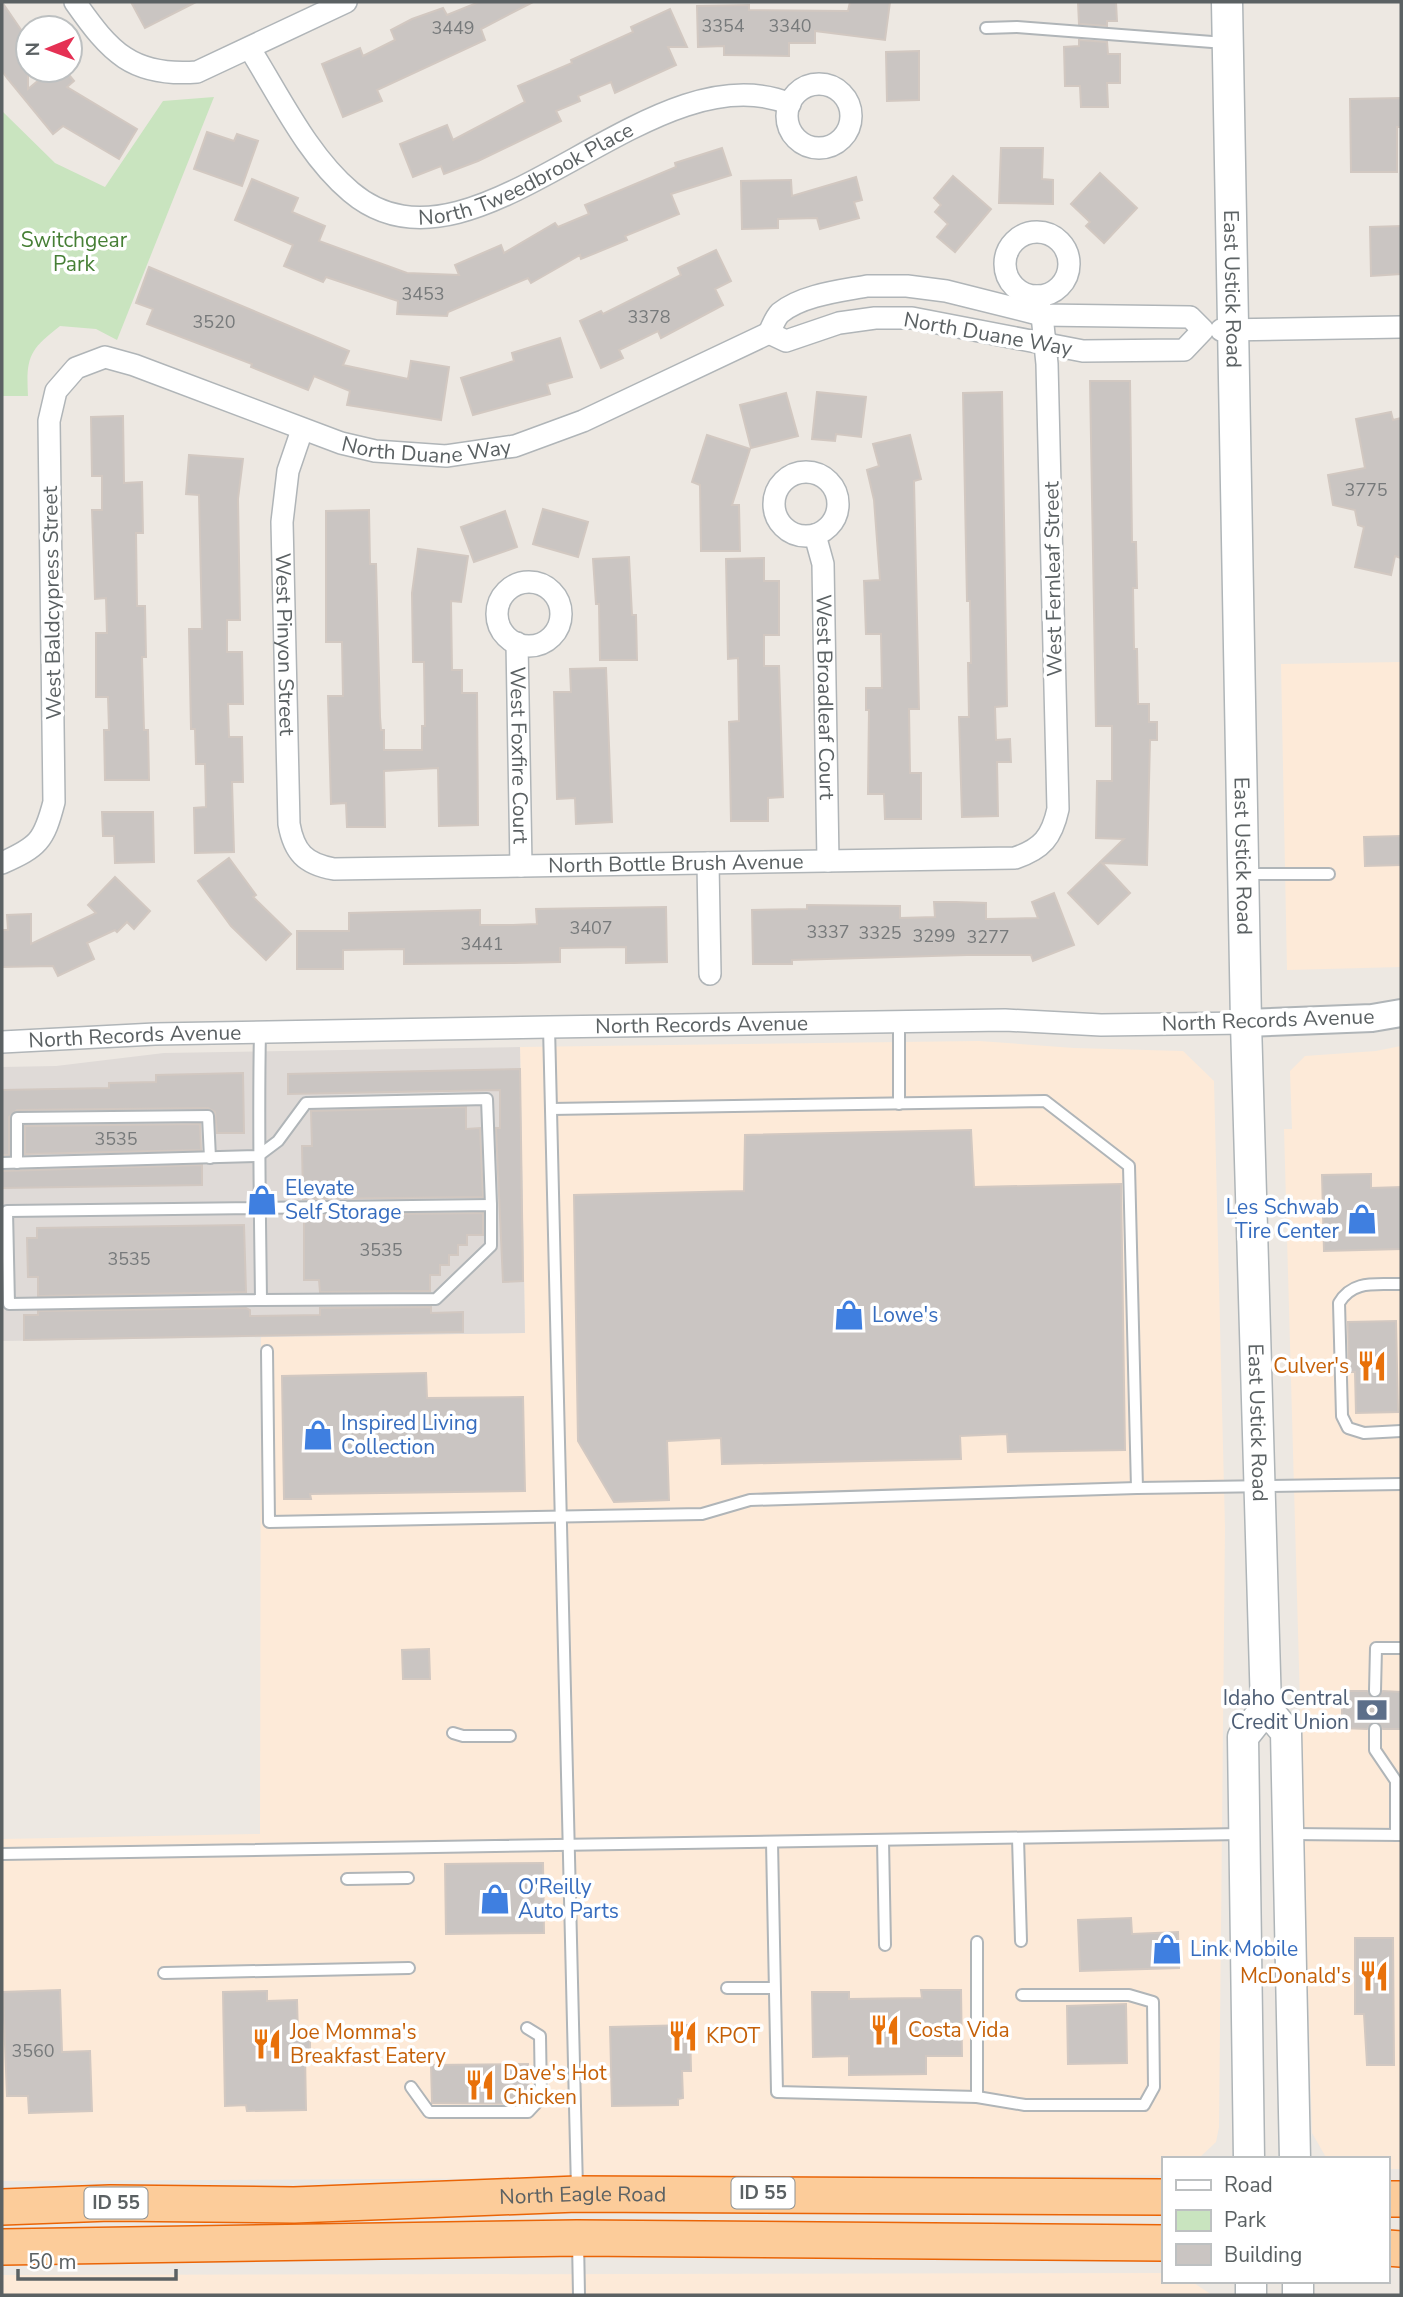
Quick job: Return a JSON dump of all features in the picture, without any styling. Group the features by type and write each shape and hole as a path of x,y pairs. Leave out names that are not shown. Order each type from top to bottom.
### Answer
{"highway":[{"name":"North Eagle Road","path":"2,2207 110,2203 294,2205 577,2194 1162,2197"},
{"path":"2,2224 230,2220 294,2205"},
{"name":"North Eagle Road","path":"2,2247 578,2238 1162,2243"}],"main road":[{"name":"East Ustick Road","path":"1227,2 1246,1023 1266,1708"},
{"path":"1249,2157 1243,1737 1266,1708 1286,1732 1295,2157"}],"street":[{"path":"75,2 113,51 135,66 170,75 197,72 346,2"},
{"name":"North Tweedbrook Place","path":"250,49 322,162 352,193 377,208 416,218 454,215 487,203 666,112 699,100 735,94 759,95 771,96 790,104"},
{"name":"North Duane Way","path":"76,368 105,357 134,365 302,430 375,451 411,455 481,453 515,446 572,426 769,333 778,314 831,292 867,286 907,286 1040,306 1191,317 1203,330"},
{"name":"West Fernleaf Street","path":"1040,306 1045,344 1058,809 1047,841"},
{"name":"North Duane Way","path":"769,333 786,341 839,323 875,318 912,318 1083,351 1184,350 1203,330 1401,327"},
{"name":"West Baldcypress Street","path":"2,863 38,844 47,829 55,785 49,421 56,391 76,368"},
{"name":"West Pinyon Street","path":"302,430 288,471 282,522 289,824 292,841 302,858"},
{"name":"West Broadleaf Court","path":"815,535 822,565 828,861"},
{"name":"West Foxfire Court","path":"517,643 520,866"},
{"name":"North Bottle Brush Avenue","path":"302,858 317,866 334,869 1015,858 1032,852 1047,841"},
{"path":"708,863 710,974"},
{"name":"North Records Avenue","path":"2,1042 260,1032 899,1021 1004,1020 1101,1025 1246,1023 1372,1018 1401,1013"}],"lane":[{"path":"986,28 1017,27 1228,43"},
{"path":"1245,874 1329,874"},
{"path":"899,1021 899,1104"},
{"path":"549,1027 577,2194"},
{"path":"260,1032 258,1156 261,1300"},
{"path":"2,1163 258,1156 278,1141 306,1103 487,1099 491,1205 491,1246 436,1299 9,1304 7,1211 491,1205"},
{"path":"551,1109 1045,1101 1129,1166 1136,1488"},
{"path":"17,1163 17,1118 208,1116 209,1158"},
{"path":"1401,1284 1356,1285 1345,1292 1339,1303 1342,1416 1348,1428 1364,1433 1401,1431"},
{"path":"267,1350 269,1522 702,1514 750,1500 1136,1488 1401,1484"},
{"path":"1376,1691 1376,1648 1401,1648"},
{"path":"1287,1834 1399,1835 1396,1781 1375,1750 1375,1729"},
{"path":"453,1732 463,1736 510,1736"},
{"path":"2,1854 1243,1834"},
{"path":"1018,1838 1021,1941"},
{"path":"883,1840 885,1945"},
{"path":"772,1842 777,2092 977,2097 1024,2105 1144,2105 1154,2087 1153,2002 1129,1995 1022,1996"},
{"path":"347,1879 408,1878"},
{"path":"977,1942 977,2097"},
{"path":"164,1973 409,1968"},
{"path":"727,1988 773,1988"},
{"path":"411,2087 429,2112 528,2112 541,2098 540,2036 527,2028"},
{"path":"578,2238 579,2295"}],"shaded area":[{"path":"1401,662 1401,967 1287,970 1281,664"},
{"path":"979,1041 1074,1048 1183,1051 1214,1081 1225,1528 1219,2127 1216,2142 1200,2157 1162,2157 1162,2175 2,2181 2,1839 260,1834 261,1336 525,1333 520,1047"},
{"path":"1401,1046 1401,2169 1389,2169 1389,2157 1326,2157 1312,2133 1284,1129 1292,1129 1290,1071 1305,1056 1376,1051"},
{"name":"Elevate Self Storage","path":"520,1047 525,1333 2,1341 2,1067 56,1066 164,1053"},
{"path":"1162,2273 1162,2283 1194,2283 1212,2295 2,2295 2,2275"}],"green space":[{"name":"Switchgear Park","path":"214,97 117,340 96,329 60,326 32,355 28,372 28,396 2,396 2,111 55,163 105,187 163,101"}],"building":[{"path":"2,2 14,20 14,84 28,84 28,89 34,84 70,84 67,87 137,129 119,159 63,126 53,134 2,71"},
{"path":"131,2 196,2 145,28"},
{"path":"479,2 533,2 481,29 485,40 377,90 382,101 343,117 322,64 360,48 363,56 395,40 391,30 412,19 443,8 447,15"},
{"path":"850,2 890,2 885,40 815,31 815,43 789,43 789,56 724,55 724,46 698,47 697,6 749,5 749,10 848,11"},
{"path":"1078,2 1116,2 1117,21 1107,21 1107,26 1079,24"},
{"path":"670,9 687,47 668,47 676,65 615,93 611,82 578,96 580,101 556,111 561,121 478,161 444,174 441,166 413,177 400,144 447,125 453,140 525,102 518,86 572,63 571,60 633,32 631,27"},
{"path":"1079,40 1107,42 1108,54 1120,54 1120,83 1107,83 1108,107 1081,107 1080,86 1065,86 1064,47 1079,46"},
{"path":"919,51 919,100 887,101 886,52"},
{"path":"1401,98 1401,127 1397,127 1397,172 1351,172 1350,99"},
{"path":"207,132 234,141 237,134 258,141 242,186 194,169"},
{"path":"722,148 731,175 671,194 679,214 625,236 627,240 581,259 580,255 531,283 528,278 448,312 447,316 397,314 398,301 326,277 323,282 284,266 293,245 235,220 252,179 298,198 292,212 325,226 319,241 407,273 459,275 455,265 501,245 504,253 555,223 558,227 589,214 585,205 676,167 675,163"},
{"path":"1001,148 1043,148 1042,179 1053,180 1053,204 999,203"},
{"path":"1100,173 1137,208 1104,243 1086,226 1090,222 1071,204"},
{"path":"953,176 991,209 955,252 937,237 948,224 935,212 941,205 934,198"},
{"path":"856,177 862,200 854,202 859,218 820,229 817,218 778,219 778,228 742,229 741,181 791,180 792,196"},
{"path":"1401,226 1401,274 1371,276 1370,227"},
{"path":"716,250 731,281 715,289 723,305 661,338 658,331 619,350 623,358 601,368 580,321 601,311 603,314 681,275 678,268"},
{"path":"149,267 349,351 343,365 408,379 411,361 449,367 441,420 347,405 350,391 314,376 308,390 251,367 252,364 147,324 153,309 136,303"},
{"path":"560,338 572,377 547,384 550,394 473,415 461,378 514,361 512,353"},
{"path":"1090,381 1130,381 1132,542 1136,542 1137,588 1133,588 1134,649 1137,649 1138,704 1149,704 1149,722 1157,722 1157,740 1150,740 1147,865 1102,863 1130,893 1098,924 1068,893 1124,839 1096,838 1097,781 1112,781 1112,726 1096,726"},
{"path":"817,392 866,397 861,437 836,434 835,441 812,439"},
{"path":"1002,392 1007,706 995,707 996,740 1010,739 1011,762 997,762 998,816 962,817 959,717 969,717 968,663 971,663 970,601 967,601 963,393"},
{"path":"786,393 798,436 751,448 740,405"},
{"path":"1391,412 1393,420 1401,418 1401,558 1395,556 1391,575 1355,567 1364,527 1358,525 1355,510 1333,505 1328,475 1365,468 1356,419"},
{"path":"123,416 124,483 142,482 143,533 136,533 137,606 145,606 146,657 142,657 144,730 148,730 149,780 105,780 104,730 109,730 108,697 96,697 96,633 107,633 106,598 95,599 92,510 102,510 102,476 92,476 91,417"},
{"path":"707,435 750,449 732,505 739,505 740,551 701,551 700,485 692,482"},
{"path":"910,435 921,479 914,481 919,709 909,709 910,773 921,773 921,819 885,819 884,794 868,794 869,710 866,710 866,688 882,688 881,634 866,634 864,581 880,580 874,500 867,470 879,466 873,444"},
{"path":"189,455 243,459 238,499 240,620 227,620 227,652 242,652 243,704 228,704 229,737 242,737 243,782 232,782 234,852 195,853 194,808 206,807 205,764 196,764 195,729 191,729 189,629 202,629 199,495 186,494"},
{"path":"543,509 588,522 578,557 533,544"},
{"path":"369,510 370,564 376,564 380,717 381,730 384,730 384,750 422,750 422,726 425,726 424,662 413,662 412,593 418,549 468,556 461,602 451,601 452,670 462,670 462,693 477,693 478,825 439,826 438,768 384,771 385,827 347,827 346,803 331,804 328,696 343,696 342,642 326,642 326,511"},
{"path":"505,511 517,547 474,562 461,527"},
{"path":"629,557 632,615 636,615 637,660 600,660 599,604 596,604 593,559"},
{"path":"764,558 764,581 779,581 779,635 764,635 764,666 779,666 783,797 768,798 768,821 731,821 729,722 739,721 738,658 728,659 726,559"},
{"path":"606,668 612,822 576,824 575,798 557,799 554,692 571,692 570,669"},
{"path":"102,812 153,812 154,862 115,863 114,836 103,836"},
{"path":"1401,836 1401,865 1365,866 1364,837"},
{"path":"229,858 256,895 253,897 291,934 266,960 231,926 198,881"},
{"path":"115,877 150,911 134,929 127,922 117,932 115,930 87,943 94,959 58,976 53,966 2,967 2,930 8,930 7,915 31,914 31,944 96,913 88,905"},
{"path":"1054,893 1074,945 1033,961 1031,955 967,955 792,960 792,964 753,964 752,910 807,909 807,905 900,906 900,918 935,917 934,902 956,902 986,903 986,919 1038,918 1032,902"},
{"path":"666,907 667,962 626,963 626,947 560,948 560,962 514,963 404,964 404,949 343,950 343,969 297,969 297,931 349,931 349,913 480,910 480,925 513,925 537,924 536,909"},
{"path":"520,1069 523,1281 503,1282 496,1128 500,1128 500,1090 288,1094 288,1074"},
{"path":"243,1073 244,1133 217,1133 215,1112 208,1108 17,1110 9,1117 9,1155 2,1155 2,1090 109,1088 109,1083 156,1082 156,1075"},
{"path":"466,1107 466,1129 480,1128 483,1197 303,1199 302,1146 312,1146 311,1111"},
{"path":"200,1124 201,1150 25,1154 25,1126"},
{"name":"Lowe's","path":"971,1130 974,1187 1121,1184 1125,1450 1008,1452 1007,1434 960,1436 961,1459 722,1464 721,1438 667,1441 669,1500 614,1502 578,1441 574,1195 744,1191 745,1135"},
{"path":"202,1165 202,1185 2,1188 2,1171"},
{"name":"Les Schwab Tire Center","path":"1371,1174 1371,1188 1401,1187 1401,1249 1324,1251 1322,1175"},
{"path":"483,1213 483,1235 467,1235 467,1245 458,1245 458,1255 449,1255 449,1265 440,1265 440,1275 430,1275 430,1291 320,1292 319,1280 304,1280 304,1215"},
{"path":"244,1225 246,1292 38,1296 38,1277 28,1277 27,1238 37,1238 37,1228"},
{"path":"431,1307 431,1313 463,1312 463,1332 24,1340 24,1315 38,1315 38,1311 246,1308 250,1310 250,1316 320,1315 320,1308"},
{"name":"Culver's","path":"1396,1321 1398,1412 1356,1413 1355,1372 1349,1372 1348,1322"},
{"path":"426,1373 427,1398 523,1397 525,1491 310,1494 311,1499 284,1499 282,1376"},
{"path":"429,1649 430,1679 403,1679 402,1650"},
{"name":"Idaho Central Credit Union","path":"1342,1691 1367,1691 1376,1699 1383,1691 1401,1692 1401,1729 1383,1729 1376,1721 1367,1729 1342,1728"},
{"name":"O'Reilly Auto Parts","path":"543,1863 544,1933 446,1934 445,1864"},
{"path":"1131,1918 1132,1934 1178,1932 1179,1968 1080,1971 1078,1920"},
{"name":"McDonald's","path":"1355,1938 1393,1938 1394,2065 1367,2065 1364,2014 1355,2014"},
{"path":"60,1990 62,2052 90,2051 92,2111 29,2113 28,2096 7,2096 3,1992"},
{"path":"921,1990 961,1990 962,2056 926,2056 926,2074 849,2075 849,2056 813,2057 812,1992 849,1992 849,1999 922,1998"},
{"name":"Joe Momma's Breakfast Eatery","path":"267,1991 267,2001 297,2000 298,2035 310,2035 310,2053 305,2053 306,2110 247,2111 246,2105 225,2106 223,1992"},
{"path":"1126,2004 1127,2063 1068,2064 1067,2006"},
{"path":"690,2025 691,2071 682,2071 683,2098 678,2099 678,2105 612,2106 610,2027"},
{"name":"Dave's Hot Chicken","path":"528,2064 529,2100 525,2104 432,2103 431,2065"}],"place":[{"name":"Elevate Self Storage","path":"262,1200"},
{"name":"Les Schwab Tire Center","path":"1362,1219"},
{"name":"Lowe's","path":"849,1315"},
{"name":"Culver's","path":"1372,1366"},
{"name":"Inspired Living Collection","path":"318,1435"},
{"name":"Idaho Central Credit Union","path":"1372,1710"},
{"name":"O'Reilly Auto Parts","path":"495,1899"},
{"name":"Link Mobile","path":"1167,1949"},
{"name":"McDonald's","path":"1374,1976"},
{"name":"Costa Vida","path":"885,2030"},
{"name":"KPOT","path":"683,2036"},
{"name":"Joe Momma's Breakfast Eatery","path":"267,2044"},
{"name":"Dave's Hot Chicken","path":"480,2085"}]}
